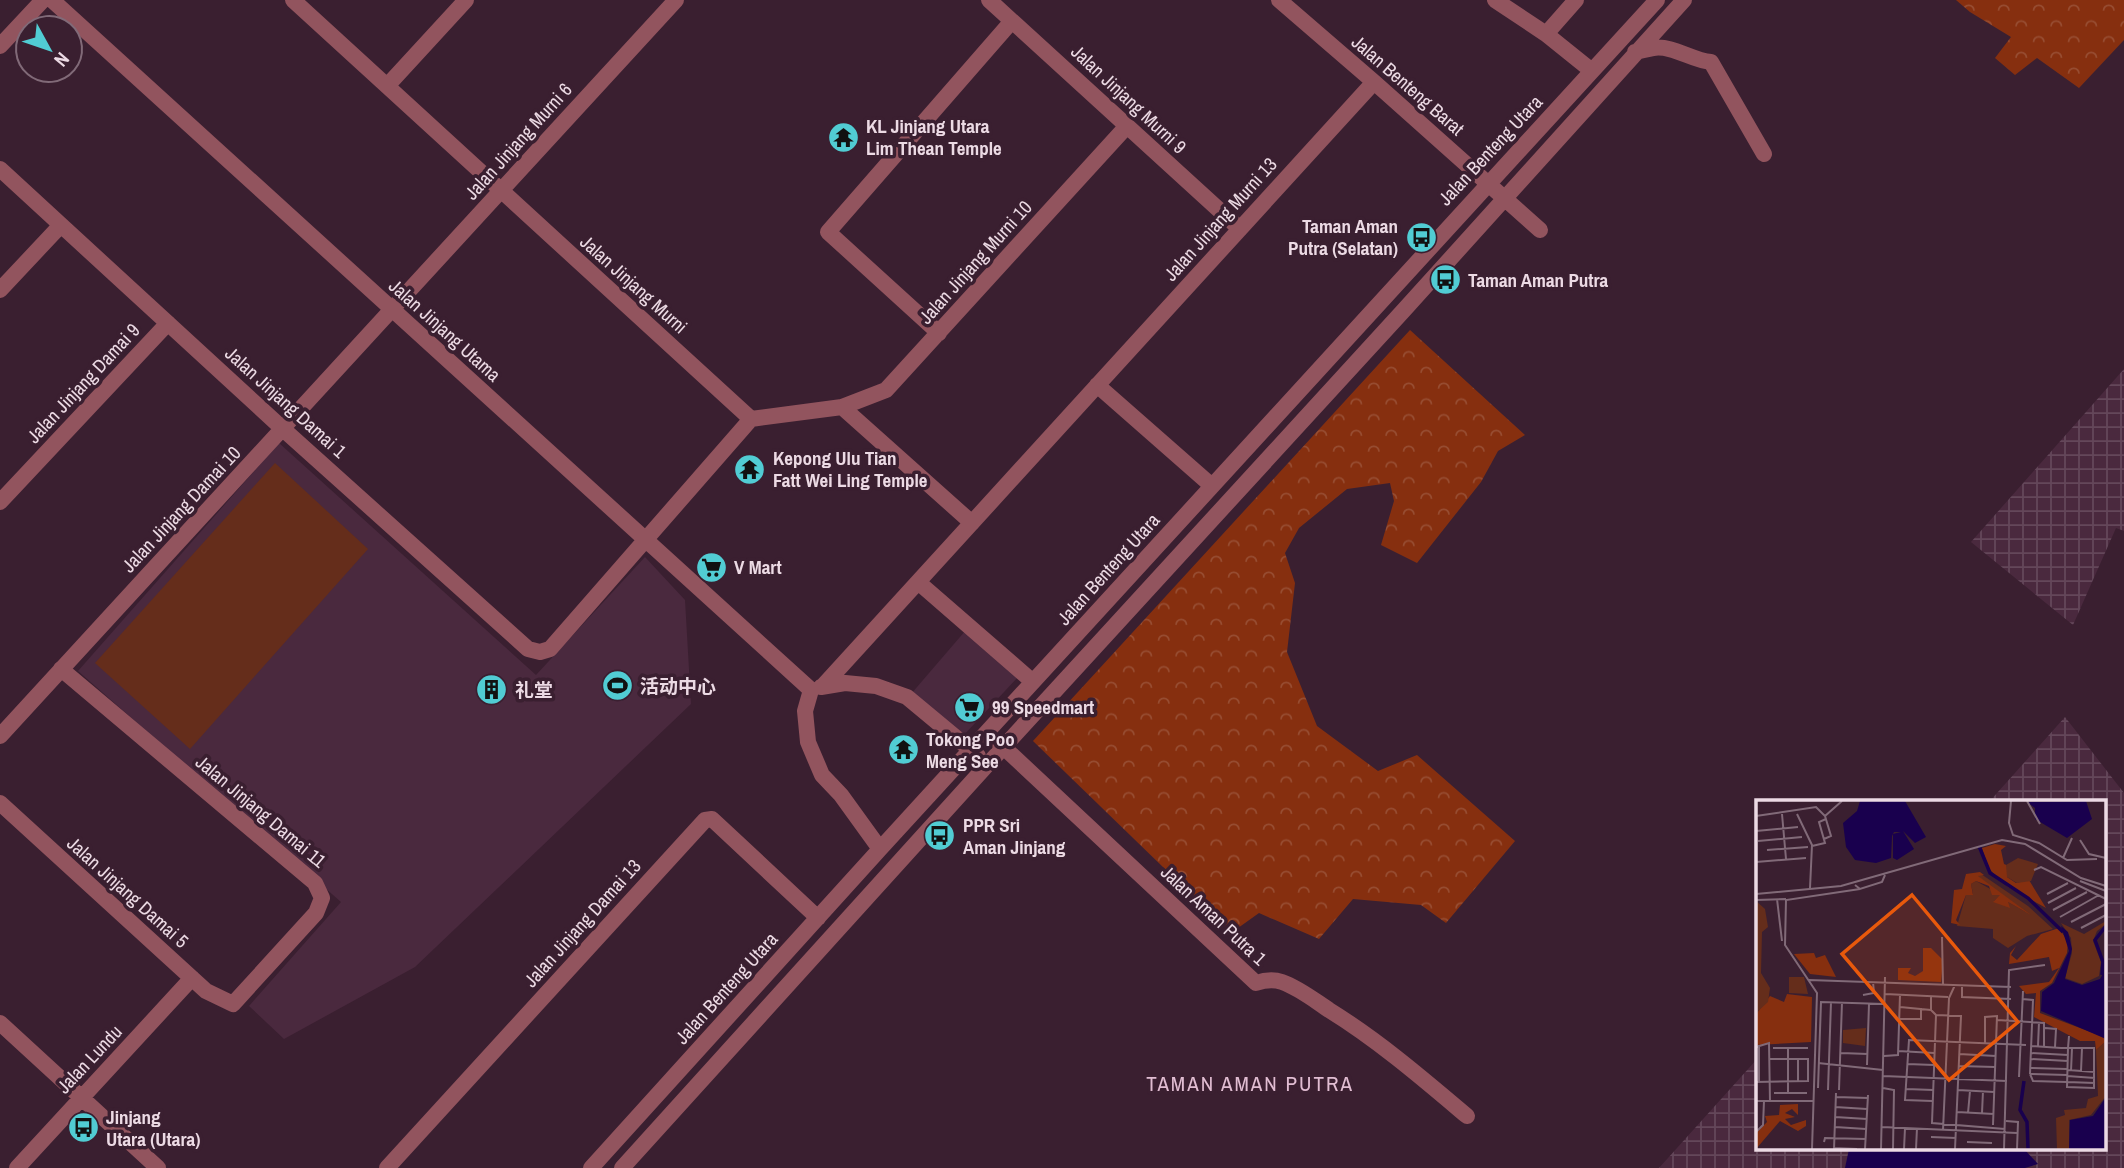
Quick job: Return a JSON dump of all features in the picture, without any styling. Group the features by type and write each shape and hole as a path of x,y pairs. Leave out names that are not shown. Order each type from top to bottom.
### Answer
{"street":[{"path":"0,46 43,0"},
{"name":"Jalan Jinjang Utama","path":"52,0 645,539 817,688"},
{"name":"Jalan Jinjang Murni","path":"293,0 751,419"},
{"path":"387,86 466,0"},
{"name":"Jalan Jinjang Murni 6","path":"392,311 676,0"},
{"name":"Jalan Jinjang Murni 9","path":"989,0 1240,229"},
{"name":"Jalan Benteng Barat","path":"1279,0 1540,230"},
{"path":"1495,0 1546,34 1592,71"},
{"path":"1546,34 1576,0"},
{"name":"Jalan Benteng Utara","path":"591,1168 1657,0"},
{"path":"622,1168 1684,0"},
{"path":"939,333 828,232 1013,21"},
{"path":"1635,52 1655,47 1711,62 1764,154"},
{"name":"Jalan Jinjang Murni 13","path":"817,688 918,582 1374,82"},
{"name":"Jalan Jinjang Murni 10","path":"842,407 886,390 1127,126"},
{"name":"Jalan Jinjang Damai 1","path":"0,169 528,649 540,652 550,649 645,539"},
{"path":"0,290 61,225"},
{"path":"1387,294 1404,310"},
{"name":"Jalan Jinjang Damai 10","path":"0,736 392,311"},
{"name":"Jalan Jinjang Damai 9","path":"0,502 167,323"},
{"path":"1097,385 1212,486"},
{"path":"645,539 751,419 842,407 972,523"},
{"path":"918,582 1033,682"},
{"name":"Jalan Jinjang Damai 11","path":"61,669 315,883 322,898 316,913 233,1004"},
{"path":"880,849 841,795 822,775 808,742 805,711 817,688 845,683 876,686 907,697 988,764"},
{"name":"Jalan Aman Putra 1","path":"987,733 1256,983 1268,979 1282,982 1300,991 1366,1033 1466,1116"},
{"name":"Jalan Jinjang Damai 5","path":"0,803 206,991 233,1004"},
{"name":"Jalan Jinjang Damai 13","path":"387,1168 705,820 712,819 818,918"},
{"name":"Jalan Lundu","path":"17,1168 192,978"},
{"path":"0,1023 158,1168"}],"shaded area":[{"path":"2124,369 2124,531 2116,528 2073,625 1971,542"},
{"path":"279,443 536,675 645,557 685,600 691,704 415,967 284,1039 249,1006 341,902 78,671"},
{"path":"275,463 368,549 190,749 95,663"},
{"path":"966,630 1019,676 963,736 911,694"},
{"path":"2065,717 2124,793 2124,1168 1659,1168 1756,1060 1756,1150 2106,1150 2106,800 1991,800"},
{"path":"1849,1150 2025,1150 2038,1164 2025,1168 1845,1168"}],"green space":[{"path":"1956,0 2124,0 2124,40 2079,88 2037,58 2015,75 1995,58 2011,37 1970,12"},
{"path":"1410,330 1525,435 1498,451 1481,482 1417,563 1381,545 1394,501 1390,483 1347,489 1299,528 1285,553 1295,583 1287,652 1317,726 1378,771 1417,755 1515,841 1446,923 1421,905 1353,899 1319,939 1259,913 1231,933 1033,741"}],"place":[{"name":"KL Jinjang Utara Lim Thean Temple","path":"843,137"},
{"name":"Taman Aman Putra (Selatan)","path":"1421,237"},
{"name":"Taman Aman Putra","path":"1445,280"},
{"name":"Kepong Ulu Tian Fatt Wei Ling Temple","path":"750,469"},
{"name":"V Mart","path":"711,567"},
{"name":"活动中心","path":"617,686"},
{"name":"礼堂","path":"492,690"},
{"name":"99 Speedmart","path":"969,707"},
{"name":"Tokong Poo Meng See","path":"903,750"},
{"name":"PPR Sri Aman Jinjang","path":"940,836"},
{"name":"Jinjang Utara (Utara)","path":"83,1128"}],"district":[{"name":"TAMAN AMAN PUTRA","path":"1250,1083"}]}
